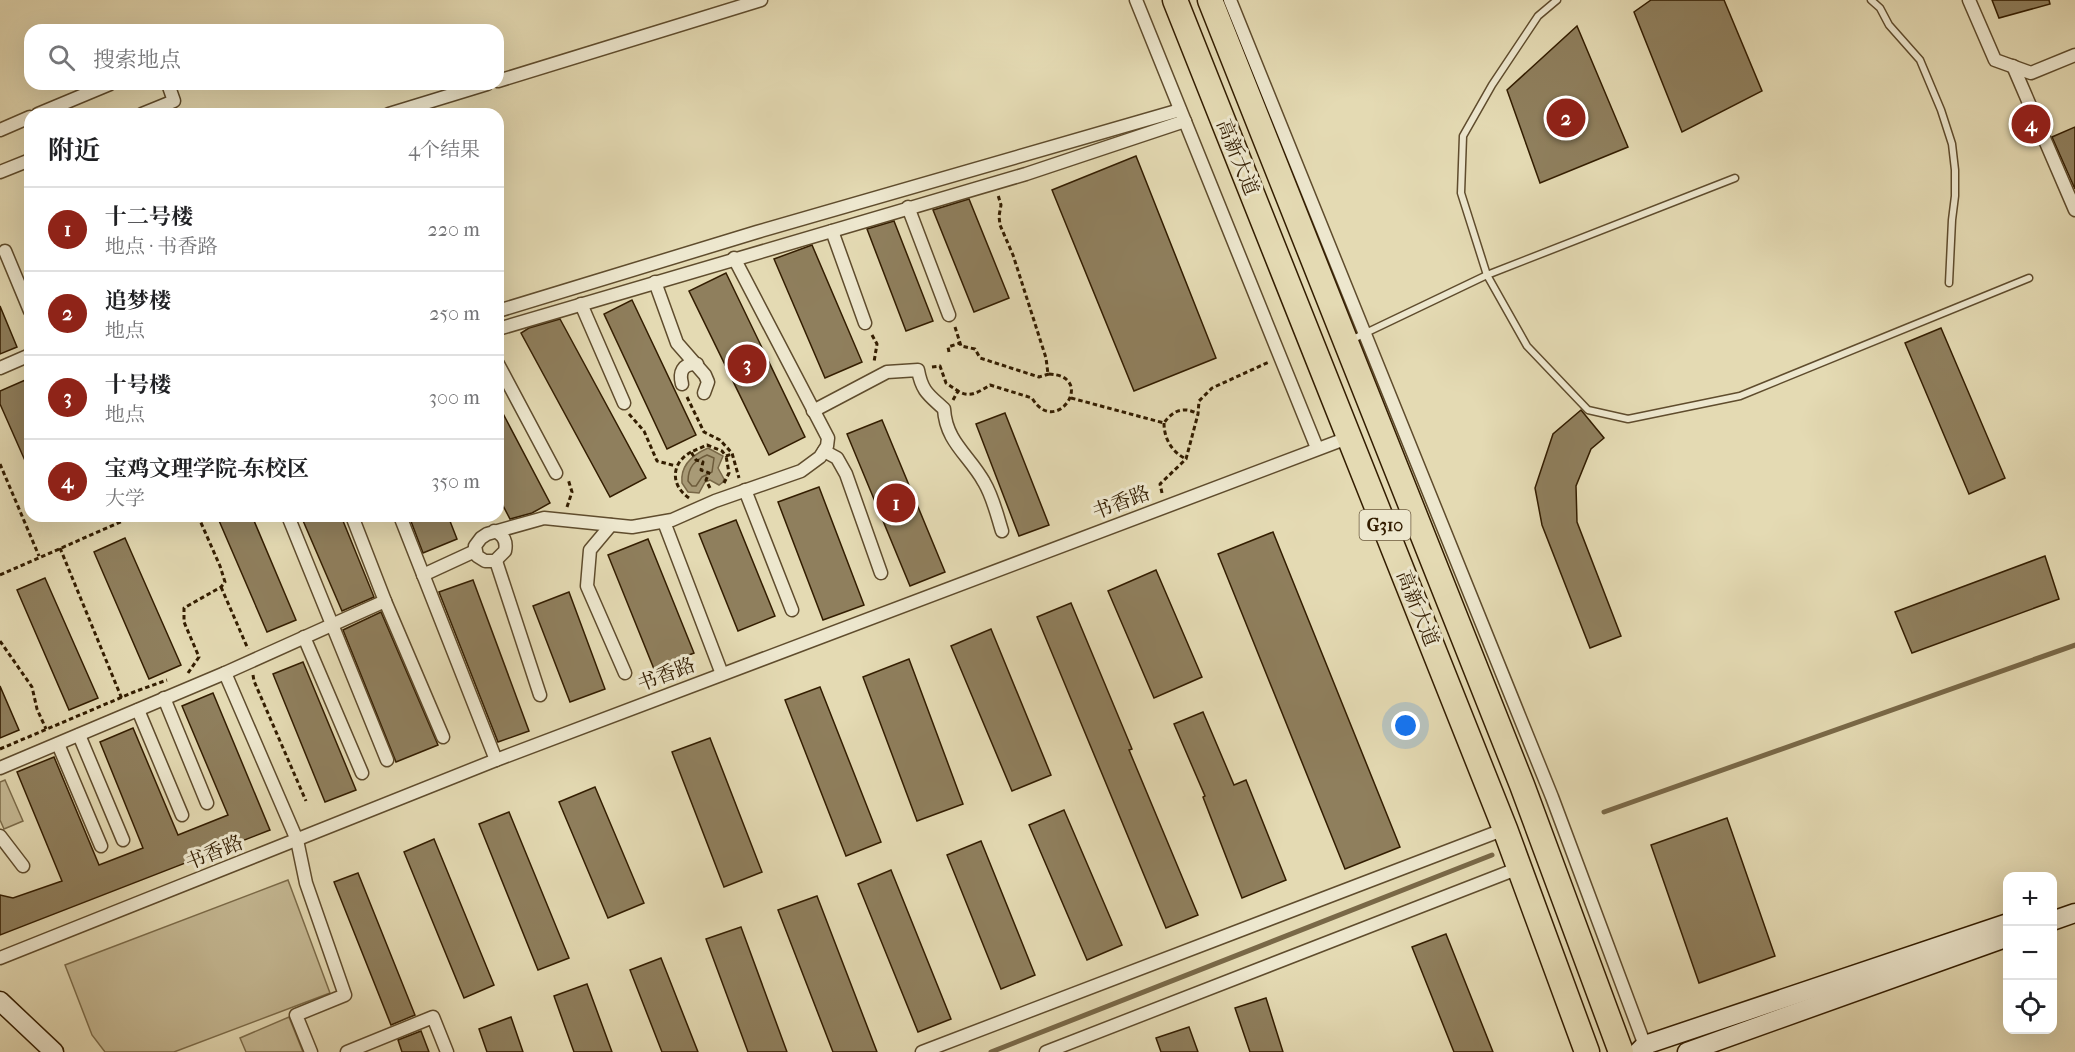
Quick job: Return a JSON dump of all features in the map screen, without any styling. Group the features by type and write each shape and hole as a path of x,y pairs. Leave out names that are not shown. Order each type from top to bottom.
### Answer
{"highway":[{"name":"高新大道","path":"1175,0 1505,829 1587,1052"},
{"name":"高新大道","path":"1210,0 1354,338 1621,1052"}],"main road":[{"path":"2057,906 2075,900"},
{"path":"2057,919 2075,913"},
{"path":"1644,1050 2003,924"},
{"path":"1687,1052 2003,938"},
{"path":"0,1001 54,1052"}],"street":[{"path":"504,79 761,0"},
{"path":"1136,0 1317,448"},
{"path":"1230,0 1354,338 1552,797 1644,1050"},
{"path":"1969,0 1995,60 2031,73 2075,55"},
{"path":"2013,66 2075,210"},
{"path":"52,108 96,90"},
{"path":"157,108 174,101 170,90"},
{"path":"409,108 467,90"},
{"path":"504,327 1026,174 1183,116"},
{"path":"504,309 757,232 1183,116"},
{"path":"0,130 24,120"},
{"path":"0,172 24,162"},
{"path":"908,207 949,315"},
{"path":"832,231 865,323"},
{"path":"5,251 24,297"},
{"path":"494,531 503,536 506,546 503,556 496,561 485,561 477,556 475,546 481,538 494,531 544,518 632,527 664,522 801,471 820,457 825,451 828,438 734,258"},
{"path":"655,282 677,342 705,375 708,382 704,393"},
{"path":"581,304 624,403"},
{"path":"0,368 24,358"},
{"path":"683,388 680,374 682,370 691,364 697,364"},
{"path":"813,411 887,372 918,371 924,390 943,409 945,423 954,442 985,483 1002,531"},
{"path":"504,375 556,473"},
{"name":"书香路","path":"0,958 495,760 1350,437"},
{"path":"825,451 837,458 846,474 881,573"},
{"path":"745,490 792,610"},
{"path":"290,522 387,760"},
{"path":"354,522 443,737"},
{"path":"402,522 495,760"},
{"path":"664,522 722,674"},
{"path":"611,525 590,550 587,586 625,673"},
{"path":"423,575 475,551"},
{"path":"496,561 540,695"},
{"path":"0,768 225,673 385,601"},
{"path":"304,637 362,773"},
{"path":"225,673 297,840 306,883 345,995 296,1015 311,1052"},
{"path":"165,698 207,803"},
{"path":"133,712 182,815"},
{"path":"79,735 123,840"},
{"path":"54,745 101,846"},
{"path":"922,1052 1505,829"},
{"path":"0,836 23,866"},
{"path":"1046,1052 1519,868"},
{"path":"347,1052 433,1017 447,1052"}],"lane":[{"path":"1557,0 1538,16 1492,85 1463,136 1461,193 1487,275 1527,346 1588,410 1628,419 1740,396 2029,278"},
{"path":"1871,0 1880,8 1889,25 1920,60 1941,110 1952,144 1956,196 1952,220 1949,283"},
{"path":"1354,338 1487,275 1735,178"}],"path":[{"path":"994,182 1001,205 1000,225 1013,255 1049,374"},
{"path":"918,371 940,366 946,383 963,395 978,393 990,385 1032,398 1037,406 1044,410 1059,410 1067,406 1072,388 1068,380 1059,374 1039,377 980,358 975,349 961,346 958,333 949,315"},
{"path":"865,323 877,344 874,360 875,379"},
{"path":"950,352 948,347 960,343"},
{"path":"1166,506 1160,484 1186,459 1198,414 1199,401 1212,388 1247,370 1280,357"},
{"path":"683,388 704,432 720,440 732,454 739,480 745,490"},
{"path":"943,409 958,391"},
{"path":"1071,398 1164,423"},
{"path":"624,403 631,418 644,431 657,461 676,466"},
{"path":"1186,459 1171,446 1164,432 1164,423 1178,410 1188,409 1198,414"},
{"path":"704,506 685,496 679,488 675,481 676,466 685,455 707,445 722,451 726,456 729,473 726,482 720,486"},
{"path":"691,452 696,460 703,462 701,470 709,473 706,480 711,490 715,488"},
{"path":"726,456 732,454"},
{"path":"0,464 24,521"},
{"path":"556,473 568,479 572,492 566,508 556,519"},
{"path":"24,522 39,557"},
{"path":"0,574 120,522"},
{"path":"188,673 199,657 184,622 184,608 221,587 225,582 201,522"},
{"path":"60,548 121,698 133,712"},
{"path":"221,587 253,660 254,681 306,801"},
{"path":"0,642 32,687 37,709 54,745"},
{"path":"0,749 177,677"}],"shaded area":[{"path":"5,780 23,821 4,829 0,820 0,782"},
{"path":"288,880 330,993 174,1052 105,1052 92,1035 65,965"},
{"path":"289,1017 303,1052 246,1052 240,1038"}],"water":[{"path":"708,448 723,456 718,468 724,479 723,482 719,485 710,480 705,482 699,493 688,492 682,483 685,466 692,457"}],"building":[{"path":"1651,0 1724,0 1762,91 1682,132 1634,12"},
{"path":"1992,0 2049,0 2050,4 1999,18"},
{"path":"1577,26 1628,147 1540,183 1507,90"},
{"path":"2075,127 2075,189 2052,137"},
{"path":"1136,156 1216,358 1134,391 1052,190"},
{"path":"969,199 1009,298 974,312 933,210"},
{"path":"894,221 933,321 906,331 867,229"},
{"path":"812,245 862,362 825,378 774,259"},
{"path":"726,273 805,437 769,455 689,291"},
{"path":"632,300 696,435 667,449 604,314"},
{"path":"0,306 17,347 0,354"},
{"path":"560,319 646,478 610,497 521,333 529,328"},
{"path":"1941,328 2005,478 1969,494 1905,343"},
{"path":"24,381 24,458 0,404 0,391"},
{"path":"1581,410 1604,438 1591,449 1576,486 1577,522 1621,636 1590,648 1542,525 1535,488 1553,434"},
{"path":"1005,413 1049,525 1019,536 976,424"},
{"path":"504,415 550,503 532,513 510,519 504,508"},
{"path":"882,420 945,572 910,586 847,434"},
{"path":"819,487 864,605 823,620 778,502"},
{"path":"736,520 775,616 738,631 699,534"},
{"path":"220,522 255,522 296,620 267,632"},
{"path":"304,522 343,522 374,597 342,611"},
{"path":"411,522 450,522 457,539 423,553"},
{"path":"1273,532 1400,847 1345,869 1218,554"},
{"path":"125,538 181,665 149,679 94,552"},
{"path":"648,539 694,653 654,669 608,555"},
{"path":"2045,556 2059,599 1912,653 1895,612"},
{"path":"1156,570 1202,677 1154,698 1108,591"},
{"path":"45,578 98,698 69,710 17,590"},
{"path":"473,580 529,731 498,742 439,592"},
{"path":"569,592 605,689 570,702 533,606"},
{"path":"1071,603 1198,915 1166,928 1037,617"},
{"path":"381,612 438,745 396,762 343,630"},
{"path":"991,629 1051,775 1012,791 951,646"},
{"path":"909,659 963,804 917,821 863,677"},
{"path":"303,662 356,790 325,802 273,674"},
{"path":"0,686 19,730 0,738"},
{"path":"820,687 881,842 846,856 785,700"},
{"path":"213,693 270,830 0,935 0,895 13,898 62,881 17,772 54,757 99,865 143,848 100,742 133,728 178,835 228,815 182,706"},
{"path":"1203,712 1234,785 1246,780 1286,880 1242,898 1203,797 1205,796 1174,724"},
{"path":"710,738 762,872 724,887 672,752"},
{"path":"595,787 644,903 608,918 559,802"},
{"path":"1064,810 1122,945 1087,960 1029,825"},
{"path":"509,812 569,958 538,970 479,824"},
{"path":"1727,818 1775,956 1699,983 1651,845"},
{"path":"434,839 494,985 464,998 404,852"},
{"path":"981,841 1035,975 1001,989 947,855"},
{"path":"891,870 951,1019 918,1032 858,884"},
{"path":"358,873 415,1015 391,1025 334,882"},
{"path":"817,896 877,1052 833,1052 778,910"},
{"path":"741,927 787,1052 748,1052 706,939"},
{"path":"1446,934 1493,1052 1454,1052 1412,947"},
{"path":"661,958 698,1052 662,1052 630,970"},
{"path":"587,984 612,1052 574,1052 554,996"},
{"path":"1266,998 1283,1052 1250,1052 1235,1008"},
{"path":"511,1017 523,1052 487,1052 479,1029"},
{"path":"1189,1027 1198,1052 1161,1052 1156,1038"},
{"path":"421,1031 429,1052 402,1052 398,1040"}],"waterway":[{"path":"1604,812 2075,645"},
{"path":"991,1052 1492,855"}],"place":[{"name":"追梦楼","path":"1566,118"},
{"name":"宝鸡文理学院-东校区","path":"2031,124"},
{"name":"十号楼","path":"747,364"},
{"name":"十二号楼","path":"896,503"}]}
